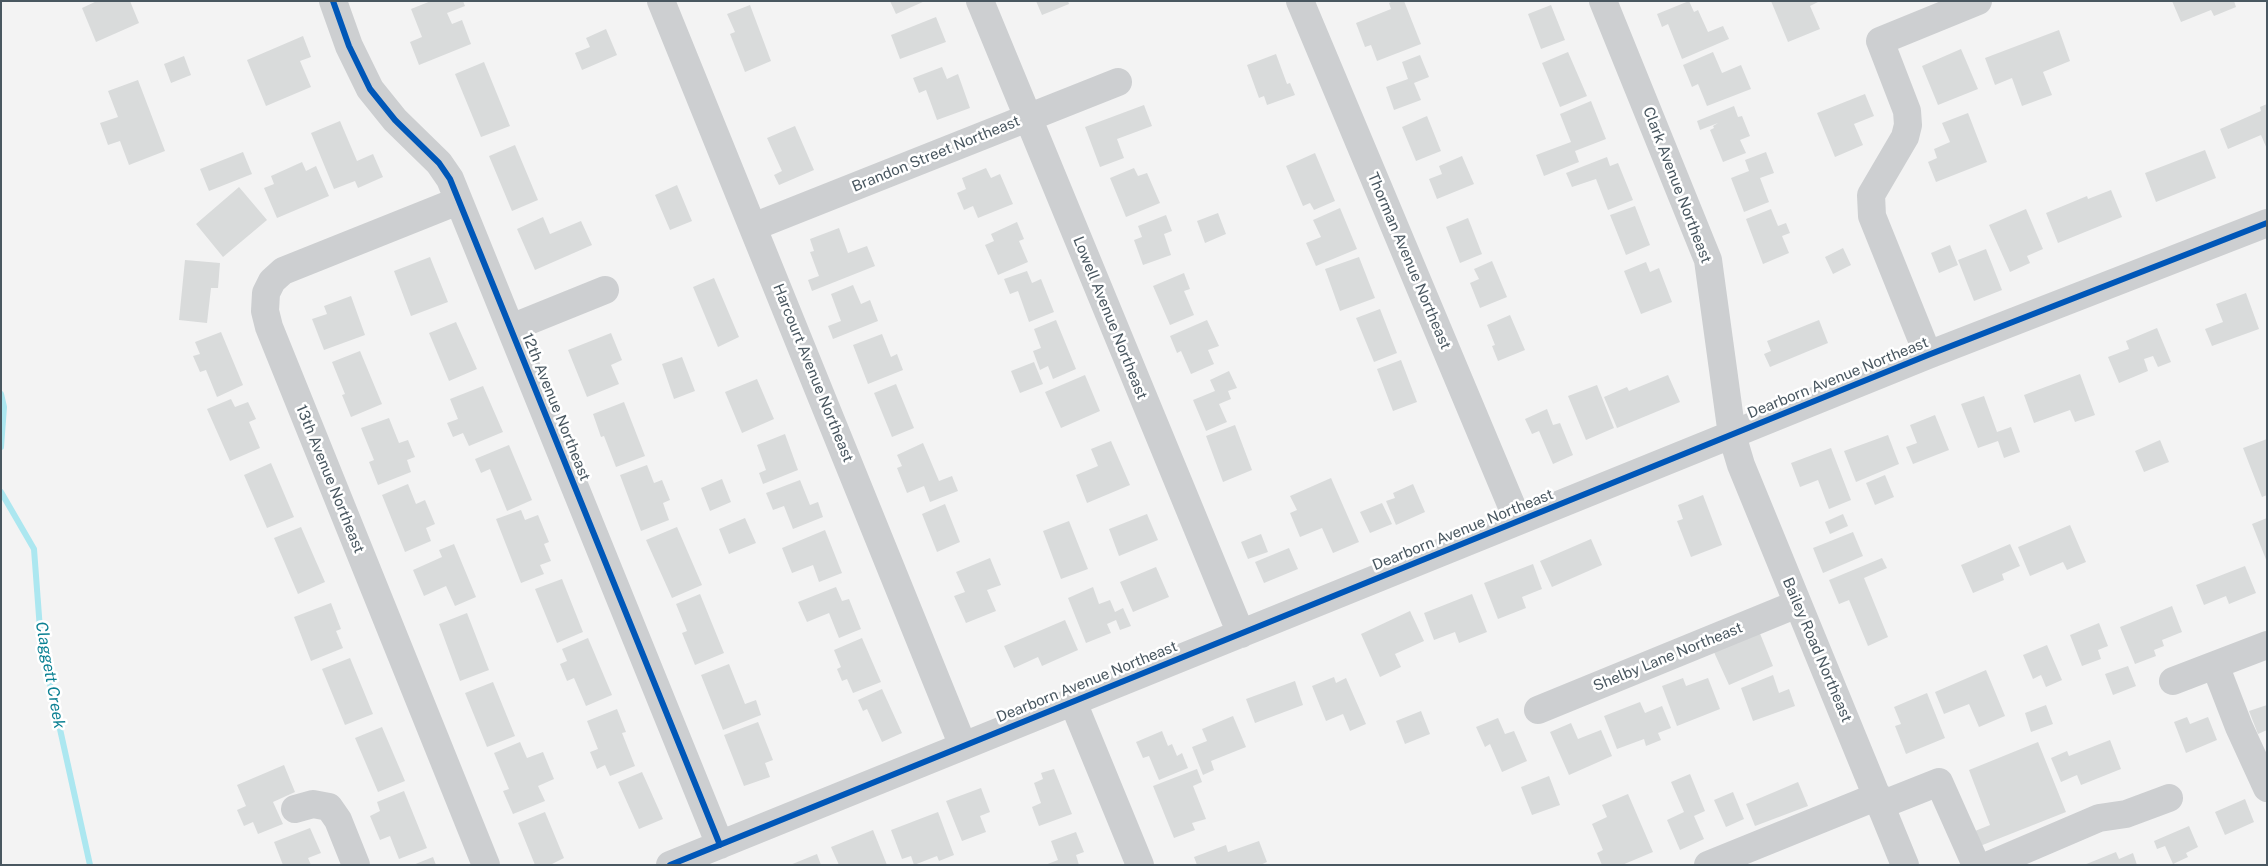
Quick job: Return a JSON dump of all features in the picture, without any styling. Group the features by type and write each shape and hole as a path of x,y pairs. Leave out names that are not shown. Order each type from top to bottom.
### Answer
{"street":[{"name":"12th Avenue Northeast","path":"333,1 352,52 370,89 395,120 439,163 450,179 720,845"},
{"name":"Harcourt Avenue Northeast","path":"661,1 963,746"},
{"name":"Lowell Avenue Northeast","path":"980,1 1241,634"},
{"name":"Thorman Avenue Northeast","path":"1300,1 1518,521"},
{"name":"Clark Avenue Northeast","path":"1603,1 1708,260 1732,435"},
{"path":"1928,354 1872,216 1871,195 1905,137 1908,125 1907,111 1880,41 1978,1"},
{"name":"Brandon Street Northeast","path":"753,226 1118,82"},
{"name":"13th Avenue Northeast","path":"458,201 283,271 272,281 266,293 265,311 280,355 486,865"},
{"name":"Dearborn Avenue Northeast","path":"670,865 1928,354 2267,223"},
{"path":"510,328 605,290"},
{"name":"Bailey Road Northeast","path":"1732,435 1741,465 1905,865"},
{"name":"Shelby Lane Northeast","path":"1538,710 1797,604"},
{"path":"2173,681 2267,645"},
{"path":"2215,665 2239,727 2267,788"},
{"path":"1073,702 1140,865"},
{"path":"1708,865 1879,800 1939,782 1976,865"},
{"path":"1990,865 2099,818 2126,814 2169,798"},
{"path":"295,809 312,804 329,807 338,820 356,865"}],"building":[{"path":"97,1 130,1 139,23 96,42 82,8"},
{"path":"431,1 463,1 465,6 447,13 452,24 462,20 471,44 419,65 410,42 422,37 411,9"},
{"path":"890,1 925,1 896,14"},
{"path":"1036,1 1068,1 1069,4 1042,15"},
{"path":"1404,1 1421,44 1377,61 1371,45 1365,47 1356,23 1391,9 1389,3"},
{"path":"1689,1 1694,12 1698,10 1708,32 1723,26 1729,39 1682,59 1668,24 1662,27 1657,14"},
{"path":"1771,1 1820,1 1810,6 1820,29 1788,42"},
{"path":"2172,1 2234,1 2236,7 2214,16 2211,10 2181,22"},
{"path":"750,5 771,61 745,72 730,34 735,32 727,14"},
{"path":"1551,5 1565,40 1541,49 1528,14"},
{"path":"936,17 946,42 900,59 891,35"},
{"path":"606,29 617,55 582,70 575,53 590,47 586,38"},
{"path":"2059,30 2070,61 2043,72 2052,95 2022,106 2012,78 1995,85 1985,58"},
{"path":"303,36 311,57 300,61 311,87 266,106 247,60"},
{"path":"1961,49 1978,89 1938,105 1922,66"},
{"path":"1568,52 1587,96 1560,107 1542,63"},
{"path":"1713,52 1722,73 1741,65 1751,89 1707,106 1698,84 1692,87 1683,65"},
{"path":"1276,54 1287,84 1290,83 1295,95 1267,105 1264,96 1259,98 1247,65"},
{"path":"1420,55 1429,77 1414,83 1421,100 1394,110 1386,87 1408,79 1402,62"},
{"path":"184,56 191,75 171,83 164,64"},
{"path":"484,62 510,126 481,137 455,74"},
{"path":"942,67 947,79 958,74 970,108 937,120 926,90 919,93 913,78"},
{"path":"138,80 165,151 129,165 120,141 108,145 100,123 118,117 108,91"},
{"path":"1865,94 1874,116 1854,124 1863,145 1835,157 1817,113"},
{"path":"1591,101 1606,139 1575,151 1579,162 1544,176 1536,155 1571,142 1560,114"},
{"path":"2267,104 2267,149 2261,135 2228,149 2220,129 2261,111 2260,107"},
{"path":"1144,105 1152,126 1117,139 1124,158 1100,167 1085,127"},
{"path":"1734,106 1738,117 1742,116 1750,136 1740,140 1746,153 1723,162 1710,130 1718,123 1700,130 1697,121"},
{"path":"1968,113 1987,162 1936,182 1928,162 1937,158 1934,149 1950,142 1942,123"},
{"path":"1427,116 1441,151 1416,161 1402,127"},
{"path":"340,121 357,161 373,154 383,177 358,188 355,181 334,189 311,133"},
{"path":"795,126 814,170 779,185 774,175 782,171 767,138"},
{"path":"515,145 538,200 512,211 489,156"},
{"path":"2205,150 2216,178 2156,202 2145,173"},
{"path":"243,152 252,174 209,191 200,169"},
{"path":"1766,152 1774,173 1760,178 1769,202 1744,212 1731,178 1749,171 1745,160"},
{"path":"1315,153 1335,201 1314,210 1310,203 1303,206 1286,166"},
{"path":"1462,156 1474,184 1437,199 1429,179 1442,174 1439,166"},
{"path":"1607,157 1610,166 1618,163 1633,200 1608,210 1596,179 1572,187 1566,173"},
{"path":"302,162 306,171 316,166 329,196 277,218 264,188 274,184 271,176"},
{"path":"986,168 991,178 1000,174 1013,204 978,218 973,206 964,210 957,193 966,189 962,178"},
{"path":"1134,168 1138,176 1147,173 1160,203 1126,217 1110,178"},
{"path":"677,185 692,221 670,230 655,195"},
{"path":"239,187 267,220 223,257 196,224"},
{"path":"2111,190 2122,217 2058,243 2046,213 2087,196 2088,199"},
{"path":"1635,206 1650,245 1626,255 1610,215"},
{"path":"1340,208 1357,249 1316,266 1306,243 1321,237 1313,220"},
{"path":"1771,209 1778,226 1786,223 1790,233 1782,236 1789,253 1763,264 1746,219"},
{"path":"2026,209 2043,249 2027,256 2030,263 2010,272 1989,225"},
{"path":"1218,213 1226,234 1205,243 1197,221"},
{"path":"1166,215 1172,231 1164,234 1171,255 1143,265 1134,240 1142,237 1138,226"},
{"path":"543,217 550,234 581,221 592,245 535,270 517,229"},
{"path":"1468,218 1482,254 1460,263 1446,227"},
{"path":"1017,222 1024,239 1019,241 1028,262 998,275 985,245 994,241 991,234"},
{"path":"839,228 848,253 867,246 875,266 812,291 808,280 819,276 810,252 814,251 810,239"},
{"path":"1950,245 1958,265 1939,273 1931,253"},
{"path":"1843,248 1851,265 1833,274 1825,257"},
{"path":"1986,249 2002,290 1974,301 1958,260"},
{"path":"430,257 448,302 411,316 394,271"},
{"path":"1359,257 1375,298 1340,311 1325,269"},
{"path":"185,260 220,263 218,288 211,288 207,323 179,320"},
{"path":"1492,261 1507,297 1480,308 1470,283 1479,279 1474,269"},
{"path":"1646,262 1650,272 1659,268 1672,302 1641,314 1624,271"},
{"path":"1027,271 1032,283 1041,279 1054,312 1029,322 1018,291 1010,294 1004,279"},
{"path":"1184,273 1190,289 1184,291 1194,315 1170,325 1153,286"},
{"path":"714,278 739,337 718,347 693,287"},
{"path":"853,285 861,304 870,300 878,321 833,339 828,326 841,321 831,294"},
{"path":"2246,293 2259,329 2212,346 2205,329 2223,322 2216,304"},
{"path":"351,296 365,335 324,350 312,319 327,314 324,306"},
{"path":"1380,309 1397,353 1374,362 1356,318"},
{"path":"1510,315 1525,350 1498,361 1492,346 1495,345 1487,325"},
{"path":"1056,320 1076,369 1053,379 1048,366 1040,370 1033,351 1041,348 1034,329"},
{"path":"1207,320 1219,346 1208,350 1214,364 1191,374 1181,351 1177,353 1170,336"},
{"path":"1819,320 1828,343 1770,367 1764,354 1771,351 1767,341"},
{"path":"456,322 477,369 449,381 429,333"},
{"path":"2157,328 2171,362 2158,367 2153,356 2144,359 2148,371 2119,383 2108,357 2129,349 2126,341"},
{"path":"221,332 243,385 217,397 206,370 200,372 193,356 200,354 195,342"},
{"path":"611,333 622,360 611,365 619,384 587,397 568,350"},
{"path":"882,334 891,357 897,354 903,370 868,384 853,345"},
{"path":"360,351 382,404 351,417 342,395 345,394 332,362"},
{"path":"682,357 695,391 674,399 662,364"},
{"path":"1401,360 1417,402 1393,411 1377,369"},
{"path":"1034,362 1043,384 1020,393 1011,371"},
{"path":"1229,371 1237,388 1228,391 1231,399 1219,404 1227,422 1206,431 1193,400 1215,391 1210,380"},
{"path":"2080,374 2095,415 2075,422 2070,410 2034,423 2024,395"},
{"path":"1085,375 1100,411 1061,428 1045,392"},
{"path":"1668,375 1680,402 1617,428 1604,397 1627,387 1629,391"},
{"path":"757,379 774,419 742,433 725,392"},
{"path":"896,384 914,428 892,437 874,393"},
{"path":"1597,385 1614,428 1586,440 1568,396"},
{"path":"483,386 503,432 469,446 463,433 453,437 447,423 458,419 450,399"},
{"path":"1984,396 1997,432 2011,427 2020,452 2004,458 1998,441 1978,448 1961,404"},
{"path":"231,399 235,407 248,402 256,419 249,422 260,448 230,461 207,409"},
{"path":"624,402 645,456 616,467 604,436 601,437 593,414"},
{"path":"1547,409 1553,425 1560,423 1573,455 1553,464 1539,431 1532,434 1525,419"},
{"path":"1935,415 1949,450 1913,464 1906,447 1917,443 1910,425"},
{"path":"389,418 399,443 408,440 415,457 407,460 411,472 378,485 369,462 374,460 361,428"},
{"path":"1235,425 1252,470 1223,482 1206,436"},
{"path":"785,434 798,470 763,484 759,473 766,470 757,445"},
{"path":"1888,435 1899,464 1856,482 1844,451"},
{"path":"2267,439 2267,495 2262,497 2243,448"},
{"path":"2160,440 2169,462 2144,472 2135,451"},
{"path":"1111,441 1130,485 1087,503 1076,475 1098,466 1091,449"},
{"path":"923,443 939,481 952,476 958,491 930,502 924,486 907,493 897,468 902,466 897,455"},
{"path":"509,445 532,500 507,511 490,469 481,473 475,459"},
{"path":"1831,448 1851,500 1829,509 1818,480 1800,487 1791,463"},
{"path":"271,463 294,517 267,528 244,475"},
{"path":"647,465 654,483 662,480 670,500 663,503 669,520 641,531 620,475"},
{"path":"1885,475 1894,497 1875,505 1866,483"},
{"path":"1331,478 1359,542 1333,553 1322,528 1300,537 1290,513 1297,510 1290,496"},
{"path":"722,479 731,502 710,511 701,488"},
{"path":"800,480 810,505 818,502 823,517 793,529 784,506 773,510 766,493"},
{"path":"408,484 416,504 425,500 435,524 426,528 431,541 405,552 382,495"},
{"path":"1413,484 1425,512 1396,525 1386,501 1395,498 1393,493"},
{"path":"1703,495 1722,545 1691,557 1677,521 1683,519 1678,505"},
{"path":"1382,503 1392,524 1370,533 1360,512"},
{"path":"945,504 960,542 937,552 922,514"},
{"path":"521,510 525,520 538,515 549,542 544,544 551,561 540,565 544,574 521,583 496,519"},
{"path":"1147,514 1158,540 1119,556 1109,529"},
{"path":"1843,514 1848,526 1830,534 1825,522"},
{"path":"745,518 756,543 729,554 719,529"},
{"path":"2267,518 2267,562 2252,524"},
{"path":"1069,521 1088,569 1061,579 1043,531"},
{"path":"2070,525 2086,562 2067,570 2063,562 2030,576 2018,547"},
{"path":"301,527 325,582 298,594 274,538"},
{"path":"677,527 702,585 672,598 646,540"},
{"path":"825,530 842,573 819,582 813,565 792,573 782,548"},
{"path":"1853,532 1863,556 1823,573 1813,548"},
{"path":"1261,534 1268,552 1248,559 1241,542"},
{"path":"1591,539 1602,565 1552,587 1540,561"},
{"path":"454,544 476,597 455,606 446,586 424,596 413,570 442,557 439,550"},
{"path":"2010,544 2020,566 2002,574 2004,580 1973,593 1961,565"},
{"path":"1289,548 1298,569 1264,583 1255,562"},
{"path":"990,558 1001,585 987,590 996,611 966,623 954,596 965,592 956,572"},
{"path":"1882,558 1887,568 1864,578 1888,637 1868,646 1849,600 1839,604 1829,580"},
{"path":"1533,564 1542,589 1522,597 1526,608 1498,619 1484,583"},
{"path":"2245,566 2256,593 2229,604 2226,596 2204,605 2196,585"},
{"path":"1156,567 1169,597 1133,612 1120,582"},
{"path":"562,579 583,632 557,643 535,589"},
{"path":"836,587 842,601 849,599 861,629 839,638 829,613 807,622 798,602"},
{"path":"1093,587 1099,604 1110,600 1115,612 1123,608 1131,626 1120,630 1116,620 1107,624 1111,633 1086,643 1068,598"},
{"path":"700,594 724,653 695,665 682,633 687,631 676,604"},
{"path":"1472,594 1487,632 1459,643 1455,632 1434,640 1424,613"},
{"path":"331,603 341,629 336,631 343,648 311,661 294,617"},
{"path":"2172,606 2182,632 2162,640 2164,646 2154,650 2156,656 2135,664 2120,627"},
{"path":"1410,611 1424,641 1395,654 1401,667 1380,677 1361,634"},
{"path":"467,613 489,670 460,681 439,624"},
{"path":"1065,620 1078,650 1042,666 1038,657 1014,668 1004,646"},
{"path":"2099,623 2108,646 2098,650 2101,659 2082,666 2070,635"},
{"path":"1759,631 1773,666 1729,685 1713,650"},
{"path":"588,638 612,695 586,706 574,678 567,681 560,664 567,661 562,649"},
{"path":"862,638 881,682 853,693 847,679 842,681 837,669 841,667 834,650"},
{"path":"2047,645 2062,680 2046,687 2041,675 2033,679 2023,655"},
{"path":"350,658 373,714 345,725 322,669"},
{"path":"729,664 745,704 756,700 761,715 723,730 701,675"},
{"path":"2128,666 2136,686 2113,695 2105,674"},
{"path":"1986,670 2005,716 1979,727 1969,704 1944,714 1935,692"},
{"path":"1773,675 1779,693 1789,689 1795,706 1753,721 1741,688"},
{"path":"1334,677 1336,683 1346,678 1366,724 1350,731 1343,714 1326,721 1312,686"},
{"path":"1683,678 1686,686 1708,678 1720,709 1677,726 1662,686"},
{"path":"1295,681 1303,705 1255,723 1246,699"},
{"path":"493,682 515,736 487,747 465,693"},
{"path":"882,689 902,733 882,742 867,709 863,711 858,700"},
{"path":"1927,693 1945,738 1906,754 1895,726 1901,724 1894,707"},
{"path":"1640,702 1645,713 1662,706 1671,728 1658,733 1661,740 1646,746 1644,739 1617,749 1604,716"},
{"path":"2046,705 2053,724 2031,732 2025,713"},
{"path":"2267,705 2267,730 2258,734 2249,711"},
{"path":"617,709 626,732 622,733 635,766 610,776 605,765 597,769 590,752 598,749 587,721"},
{"path":"1421,711 1430,734 1405,744 1396,721"},
{"path":"1233,716 1246,747 1211,761 1214,770 1203,775 1192,747 1207,741 1202,729"},
{"path":"2187,717 2190,724 2208,717 2217,740 2186,753 2174,722"},
{"path":"1498,718 1505,734 1514,731 1527,761 1502,772 1490,744 1485,747 1476,727"},
{"path":"758,722 773,760 765,763 770,777 744,786 724,735"},
{"path":"1571,723 1578,739 1601,730 1612,756 1569,775 1550,732"},
{"path":"382,727 405,781 378,792 355,738"},
{"path":"1162,731 1168,746 1172,744 1177,756 1182,753 1188,768 1159,780 1149,756 1143,758 1136,742"},
{"path":"2110,740 2121,769 2081,785 2077,775 2061,782 2051,758 2067,751 2069,756"},
{"path":"520,742 527,758 543,752 554,779 538,786 545,801 513,814 503,791 509,789 494,753"},
{"path":"2038,742 2066,812 1975,848 1970,833 1990,825 1969,770"},
{"path":"284,765 295,792 273,802 283,824 258,834 253,822 244,826 237,810 246,806 237,785"},
{"path":"1054,769 1072,814 1039,826 1032,807 1041,803 1034,783 1043,779 1041,773"},
{"path":"1197,769 1202,782 1193,786 1206,819 1192,823 1195,830 1174,838 1153,786"},
{"path":"642,772 663,819 639,829 618,782"},
{"path":"1690,774 1705,811 1694,816 1704,839 1680,850 1667,820 1684,812 1671,782"},
{"path":"1549,776 1560,805 1532,815 1521,787"},
{"path":"1798,782 1808,806 1755,826 1746,804"},
{"path":"981,788 990,812 980,816 986,832 962,841 946,801"},
{"path":"404,791 427,848 399,859 390,836 380,840 370,816 380,811 377,802"},
{"path":"1733,792 1744,819 1726,827 1714,800"},
{"path":"1628,794 1653,852 1622,865 1602,865 1597,853 1603,850 1592,824 1607,817 1602,805"},
{"path":"2245,799 2254,822 2225,835 2215,812"},
{"path":"545,812 564,858 550,865 535,865 518,823"},
{"path":"938,812 954,855 939,861 937,856 914,865 911,856 902,859 891,830"},
{"path":"2189,826 2198,847 2186,853 2188,857 2173,864 2165,846 2157,849 2154,841"},
{"path":"310,828 321,853 308,858 311,865 283,865 274,842"},
{"path":"873,830 887,865 839,865 831,847"},
{"path":"1076,832 1084,852 1076,855 1079,865 1045,865 1058,860 1051,841"},
{"path":"1259,841 1267,862 1260,865 1197,865 1194,857 1226,845 1228,852"},
{"path":"2116,852 2119,859 2133,853 2137,865 2084,865"},
{"path":"817,854 821,865 790,865"},
{"path":"433,857 436,865 413,865"}],"waterway":[{"name":"Claggett Creek","path":"1,394 4,407 1,447"},
{"name":"Claggett Creek","path":"1,492 34,549 41,643 90,865"}],"cycle path":[{"path":"333,1 349,46 370,89 395,120 439,163 450,179 720,845"},
{"path":"670,865 1928,355 2267,223"}]}
